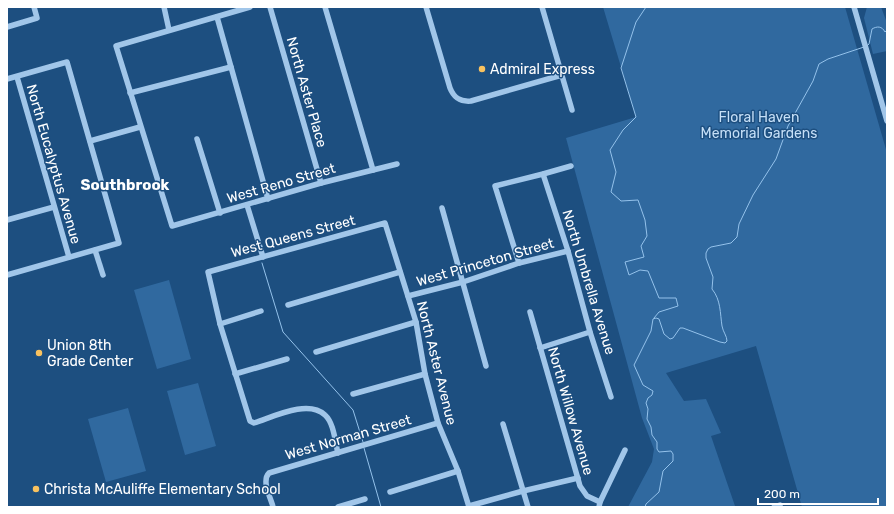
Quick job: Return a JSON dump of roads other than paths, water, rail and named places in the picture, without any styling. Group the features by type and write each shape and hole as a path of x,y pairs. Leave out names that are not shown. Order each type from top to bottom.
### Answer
{"street":[{"path":"7,26 37,18 34,7"},
{"path":"164,7 169,30"},
{"path":"90,141 140,127 116,46 250,7"},
{"name":"North Aster Place","path":"270,7 321,184"},
{"path":"325,7 373,170"},
{"path":"426,7 452,93 461,101 471,101 562,75"},
{"path":"542,7 572,110"},
{"path":"854,7 887,119"},
{"path":"217,17 268,199"},
{"path":"7,79 67,62 119,243 7,276"},
{"path":"130,93 232,67"},
{"name":"North Eucalyptus Avenue","path":"17,76 69,258"},
{"name":"West Reno Street","path":"140,127 172,226 397,164"},
{"path":"197,139 220,213"},
{"path":"519,263 495,186 571,166"},
{"name":"North Umbrella Avenue","path":"544,174 568,250 590,332 611,397"},
{"path":"247,205 263,257"},
{"path":"7,220 54,207"},
{"path":"442,208 486,366"},
{"name":"West Queens Street","path":"220,324 208,272 385,223"},
{"name":"North Aster Avenue","path":"385,223 416,322 425,374 438,424 458,471 469,506"},
{"path":"95,250 103,275"},
{"name":"West Princeton Street","path":"408,296 463,282 519,263 568,250"},
{"path":"288,305 400,272"},
{"path":"261,311 220,324 250,421 254,423 298,409 309,408 326,415 332,426 338,453"},
{"name":"North Willow Avenue","path":"530,312 578,478 587,496 599,505"},
{"path":"316,352 416,322"},
{"path":"540,348 590,332"},
{"path":"235,374 287,359"},
{"path":"353,394 425,374"},
{"name":"West Norman Street","path":"273,507 265,481 266,476 271,472 438,424"},
{"path":"503,424 528,507"},
{"path":"599,505 625,450"},
{"path":"390,492 458,471"},
{"path":"469,506 578,478"},
{"path":"338,507 365,499"},
{"path":"774,507 780,505 780,507"}],"waterway":[{"path":"646,7 636,22 621,68 636,117 623,130 610,150 616,172 611,192 621,201 638,200 645,220 647,236 641,246 644,257 625,262 629,275 640,270 648,271 659,298 676,298 678,306 659,312 654,318"},
{"path":"867,46 869,44 872,29 879,27 885,32 887,30"},
{"path":"645,507 646,504 659,492 663,471 673,461 673,454 671,451 659,452 657,449 657,442 652,435 651,427 647,419 648,409 646,403 653,391 643,385 634,365 651,331 653,319 659,319 664,334 670,339 673,338 680,328 683,328 720,342 725,343 727,341 722,326 719,302 712,289 713,277 706,258 706,253 711,247 731,243 737,237 739,224 753,195 776,159 788,126 813,81 819,64 828,59 864,47"},
{"path":"262,263 283,332 353,410 363,442"},
{"path":"364,448 381,507"}],"place":[{"name":"Admiral Express","path":"482,69"},
{"name":"Union 8th Grade Center","path":"39,353"},
{"name":"Christa McAuliffe Elementary School","path":"36,489"}],"district":[{"name":"Southbrook","path":"125,185"}],"park label":[{"name":"Floral Haven Memorial Gardens","path":"759,126"}]}
